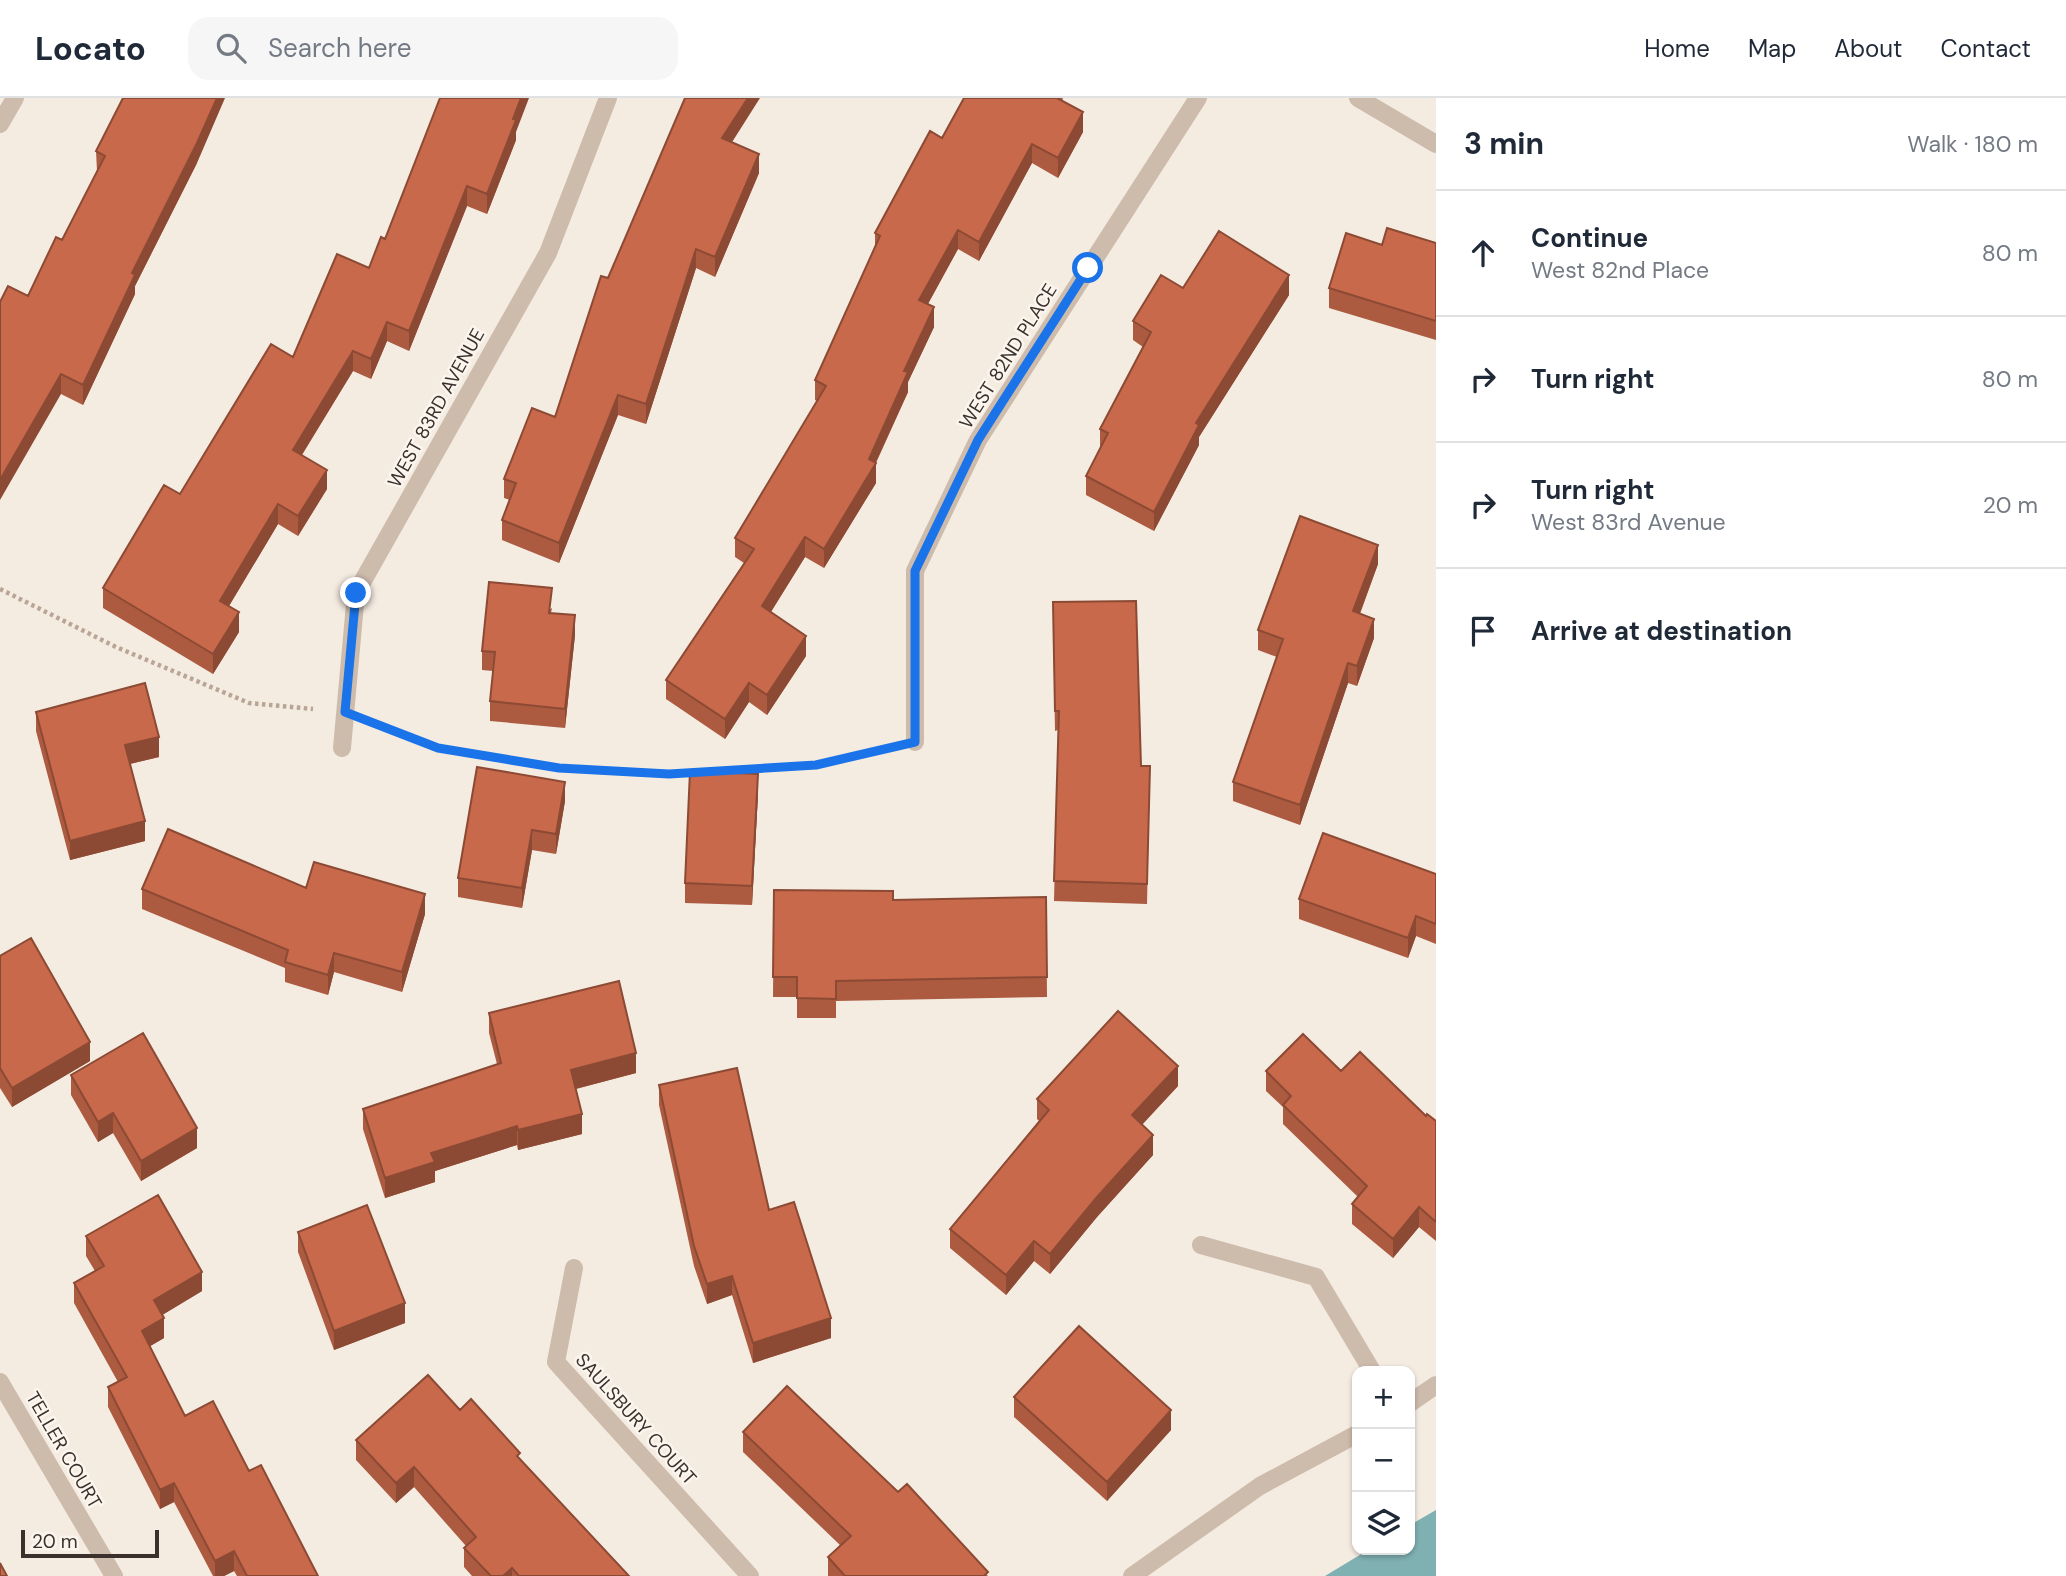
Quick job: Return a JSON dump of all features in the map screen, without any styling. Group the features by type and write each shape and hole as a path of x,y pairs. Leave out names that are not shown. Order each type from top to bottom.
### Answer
{"street":[{"path":"0,124 15,98"},
{"name":"WEST 83RD AVENUE","path":"342,748 356,593 548,253 608,98"},
{"name":"WEST 82ND PLACE","path":"915,742 915,571 978,440 1198,98"},
{"path":"1358,98 1436,144"},
{"path":"1201,1245 1316,1277 1369,1366"},
{"name":"SAULSBURY COURT","path":"574,1268 556,1362 750,1576"},
{"name":"TELLER COURT","path":"0,1382 114,1576"},
{"path":"1415,1400 1436,1385"},
{"path":"1132,1576 1260,1486 1352,1437"}],"path":[{"path":"0,589 116,648 249,704 345,712 438,748 559,768 669,774 816,765 915,742"}],"water":[{"path":"1436,1510 1436,1576 1325,1576 1360,1555 1415,1555 1415,1522"}],"building":[{"path":"123,98 217,98 132,273 135,275 83,385 61,374 0,480 0,302 8,286 28,296 56,237 62,240 105,156 96,151"},
{"path":"440,98 521,98 513,119 516,120 487,194 467,186 409,331 387,322 371,359 353,351 293,450 327,470 298,516 278,504 220,601 239,612 213,654 103,588 164,485 180,494 271,344 293,357 337,254 369,268 381,237 385,239"},
{"path":"685,98 748,98 722,138 759,154 715,257 696,249 646,404 618,395 559,543 502,520 516,483 504,479 532,408 555,417 601,276 608,278"},
{"path":"964,98 1057,98 1083,112 1058,158 1032,144 979,242 958,230 919,300 934,307 904,371 908,372 869,459 876,463 824,549 805,537 762,606 806,636 767,695 749,683 725,719 666,680 754,549 735,538 826,386 815,380 880,236 875,233 930,131 942,138"},
{"path":"1387,228 1436,243 1436,321 1329,288 1346,233 1382,245"},
{"path":"1219,231 1289,275 1196,423 1199,425 1154,512 1086,476 1108,433 1100,429 1151,332 1133,321 1161,275 1183,288"},
{"path":"1300,516 1378,545 1353,611 1374,619 1357,666 1348,663 1300,805 1233,782 1283,639 1258,630"},
{"path":"489,582 552,588 549,613 575,615 565,709 490,701 495,652 482,651"},
{"path":"1136,601 1141,766 1150,766 1147,884 1054,881 1059,711 1055,711 1053,602"},
{"path":"145,683 159,737 125,745 145,821 70,841 36,712"},
{"path":"477,767 565,782 556,834 532,830 522,888 458,878"},
{"path":"690,771 758,774 752,886 685,883"},
{"path":"168,829 306,888 314,862 425,894 402,972 334,953 328,975 285,962 288,950 142,889"},
{"path":"1323,833 1436,874 1436,924 1416,916 1408,938 1299,899"},
{"path":"774,890 893,891 893,900 1046,897 1047,977 836,981 836,999 797,998 797,977 773,977"},
{"path":"31,938 90,1042 12,1088 0,1068 0,956"},
{"path":"619,981 636,1053 571,1070 582,1114 518,1130 517,1126 431,1153 435,1162 385,1178 363,1109 501,1063 489,1013"},
{"path":"1118,1011 1178,1066 1132,1115 1153,1135 1050,1254 1034,1241 1006,1275 950,1229 1049,1110 1037,1099"},
{"path":"143,1033 197,1128 141,1161 113,1113 98,1122 71,1075"},
{"path":"1303,1034 1341,1071 1360,1052 1426,1116 1427,1114 1436,1121 1436,1222 1419,1207 1393,1239 1352,1204 1367,1186 1283,1105 1291,1096 1266,1071"},
{"path":"737,1068 769,1210 794,1202 831,1318 753,1343 732,1276 707,1284 694,1246 659,1085"},
{"path":"158,1195 202,1272 154,1300 164,1318 142,1331 185,1416 213,1401 249,1471 261,1465 318,1576 247,1576 234,1551 215,1561 174,1483 160,1490 108,1387 127,1377 74,1283 104,1266 86,1236"},
{"path":"367,1205 405,1303 334,1331 298,1232"},
{"path":"1079,1326 1171,1410 1107,1482 1014,1397"},
{"path":"428,1375 460,1410 471,1399 520,1453 517,1456 629,1576 519,1576 512,1568 503,1576 491,1576 464,1548 476,1537 414,1467 396,1483 356,1440"},
{"path":"787,1386 898,1492 907,1484 988,1572 984,1576 845,1576 828,1557 851,1536 743,1432"},
{"path":"0,1563 7,1576 0,1576"}],"route":[{"path":"356,593 345,712 438,748 559,768 669,774 816,765 915,742 915,571 978,440 1088,268"}]}
